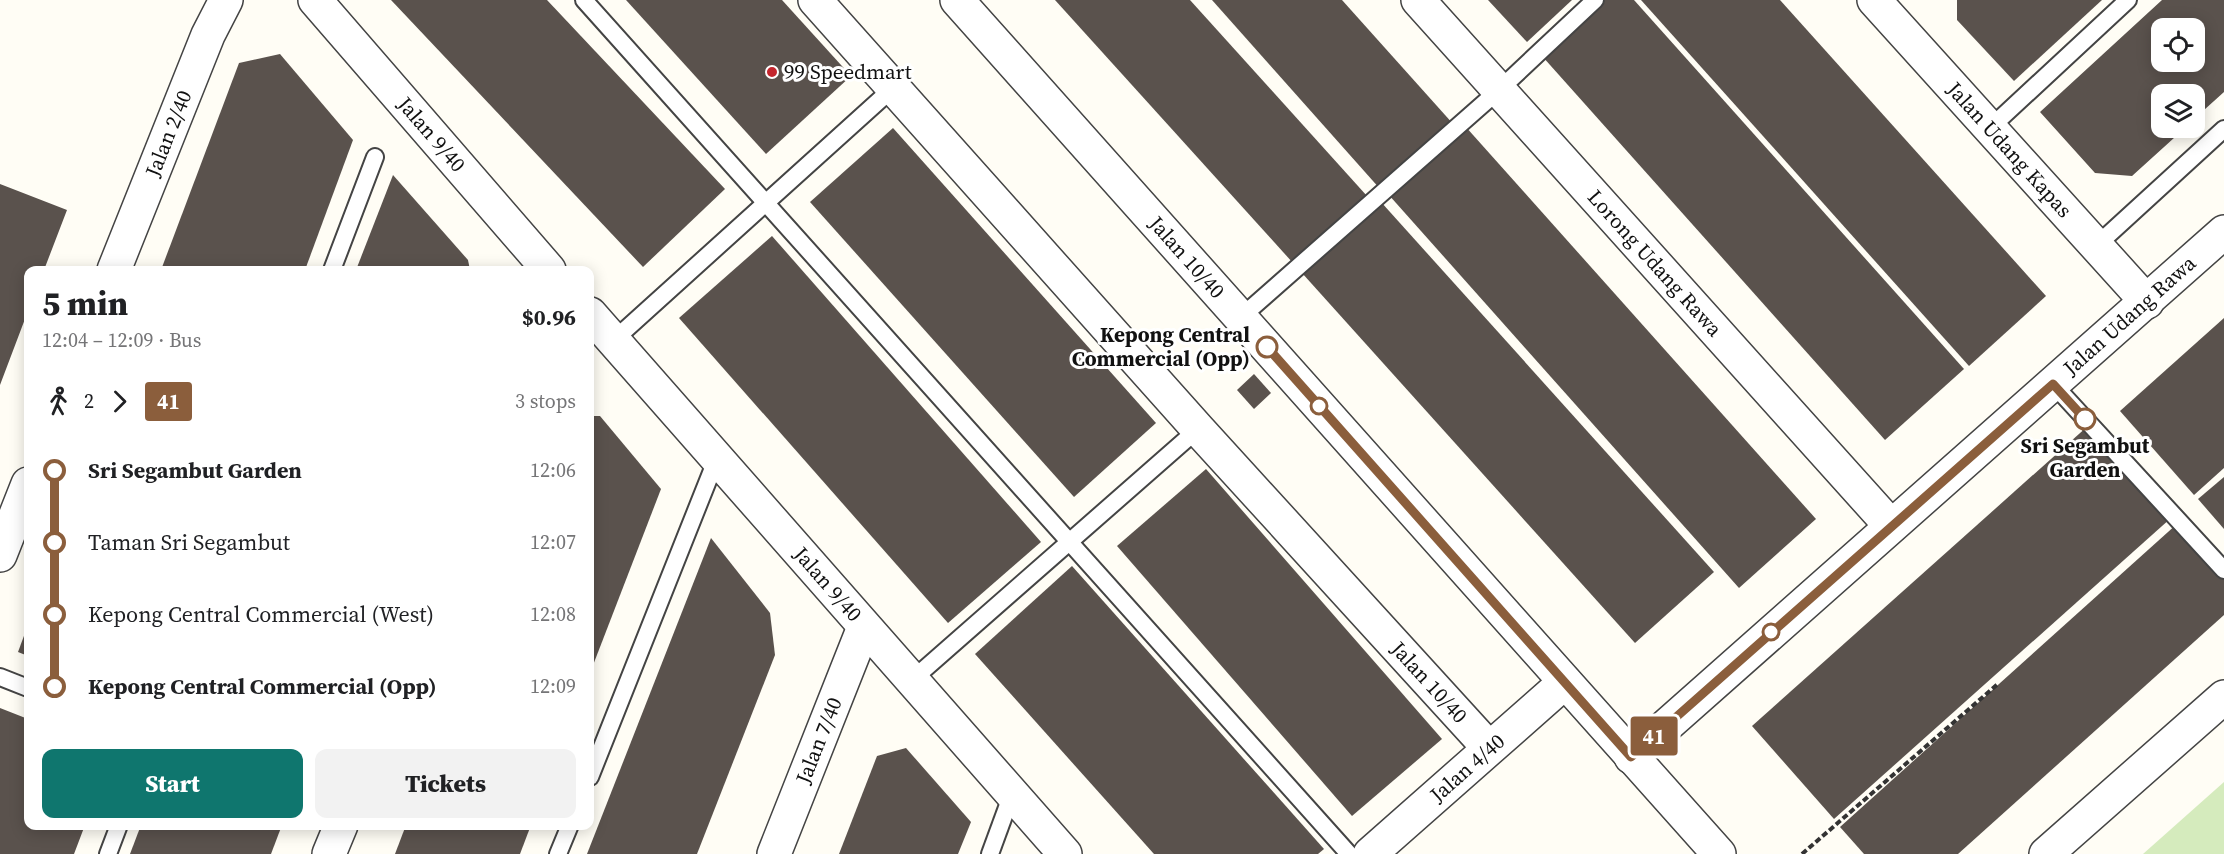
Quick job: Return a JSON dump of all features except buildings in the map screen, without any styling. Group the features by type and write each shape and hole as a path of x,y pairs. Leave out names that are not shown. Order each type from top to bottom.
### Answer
{"street":[{"name":"Jalan 2/40","path":"116,266 208,35 226,0"},
{"name":"Jalan 9/40","path":"315,0 546,266"},
{"name":"Jalan 10/40","path":"815,0 1198,429 1489,748"},
{"name":"Jalan 10/40","path":"957,0 1719,854"},
{"name":"Lorong Udang Rawa","path":"1418,0 1891,526"},
{"name":"Jalan Udang Kapas","path":"1874,0 2146,302"},
{"name":"Jalan Udang Rawa","path":"1631,757 2224,232"},
{"name":"Jalan 9/40","path":"594,318 1065,854"},
{"path":"0,555 24,494"},
{"name":"Jalan 7/40","path":"774,854 864,627"},
{"name":"Jalan 4/40","path":"1370,854 1565,682"},
{"path":"2046,854 2224,697"},
{"path":"329,854 339,830"}],"lane":[{"path":"584,0 1348,854"},
{"path":"1240,318 1499,90 1595,0"},
{"path":"1990,128 2128,0"},
{"path":"614,339 893,88"},
{"path":"2096,246 2224,129"},
{"path":"334,266 375,157"},
{"path":"2053,384 2224,570"},
{"path":"912,680 1198,429"},
{"path":"594,767 717,458"},
{"path":"0,677 24,686"},
{"path":"990,854 1012,794"},
{"path":"108,854 117,830"},
{"path":"558,854 568,830"}],"path":[{"path":"1802,854 1998,683"}],"green space":[{"path":"2224,782 2224,854 2143,854"}],"bus line":[{"name":"41","path":"1267,347 1631,757 2053,384 2085,419"}],"place":[{"name":"99 Speedmart","path":"772,72"},
{"name":"Kepong Central Commercial (Opp)","path":"1267,347"},
{"name":"Sri Segambut Garden","path":"2085,419"}]}
